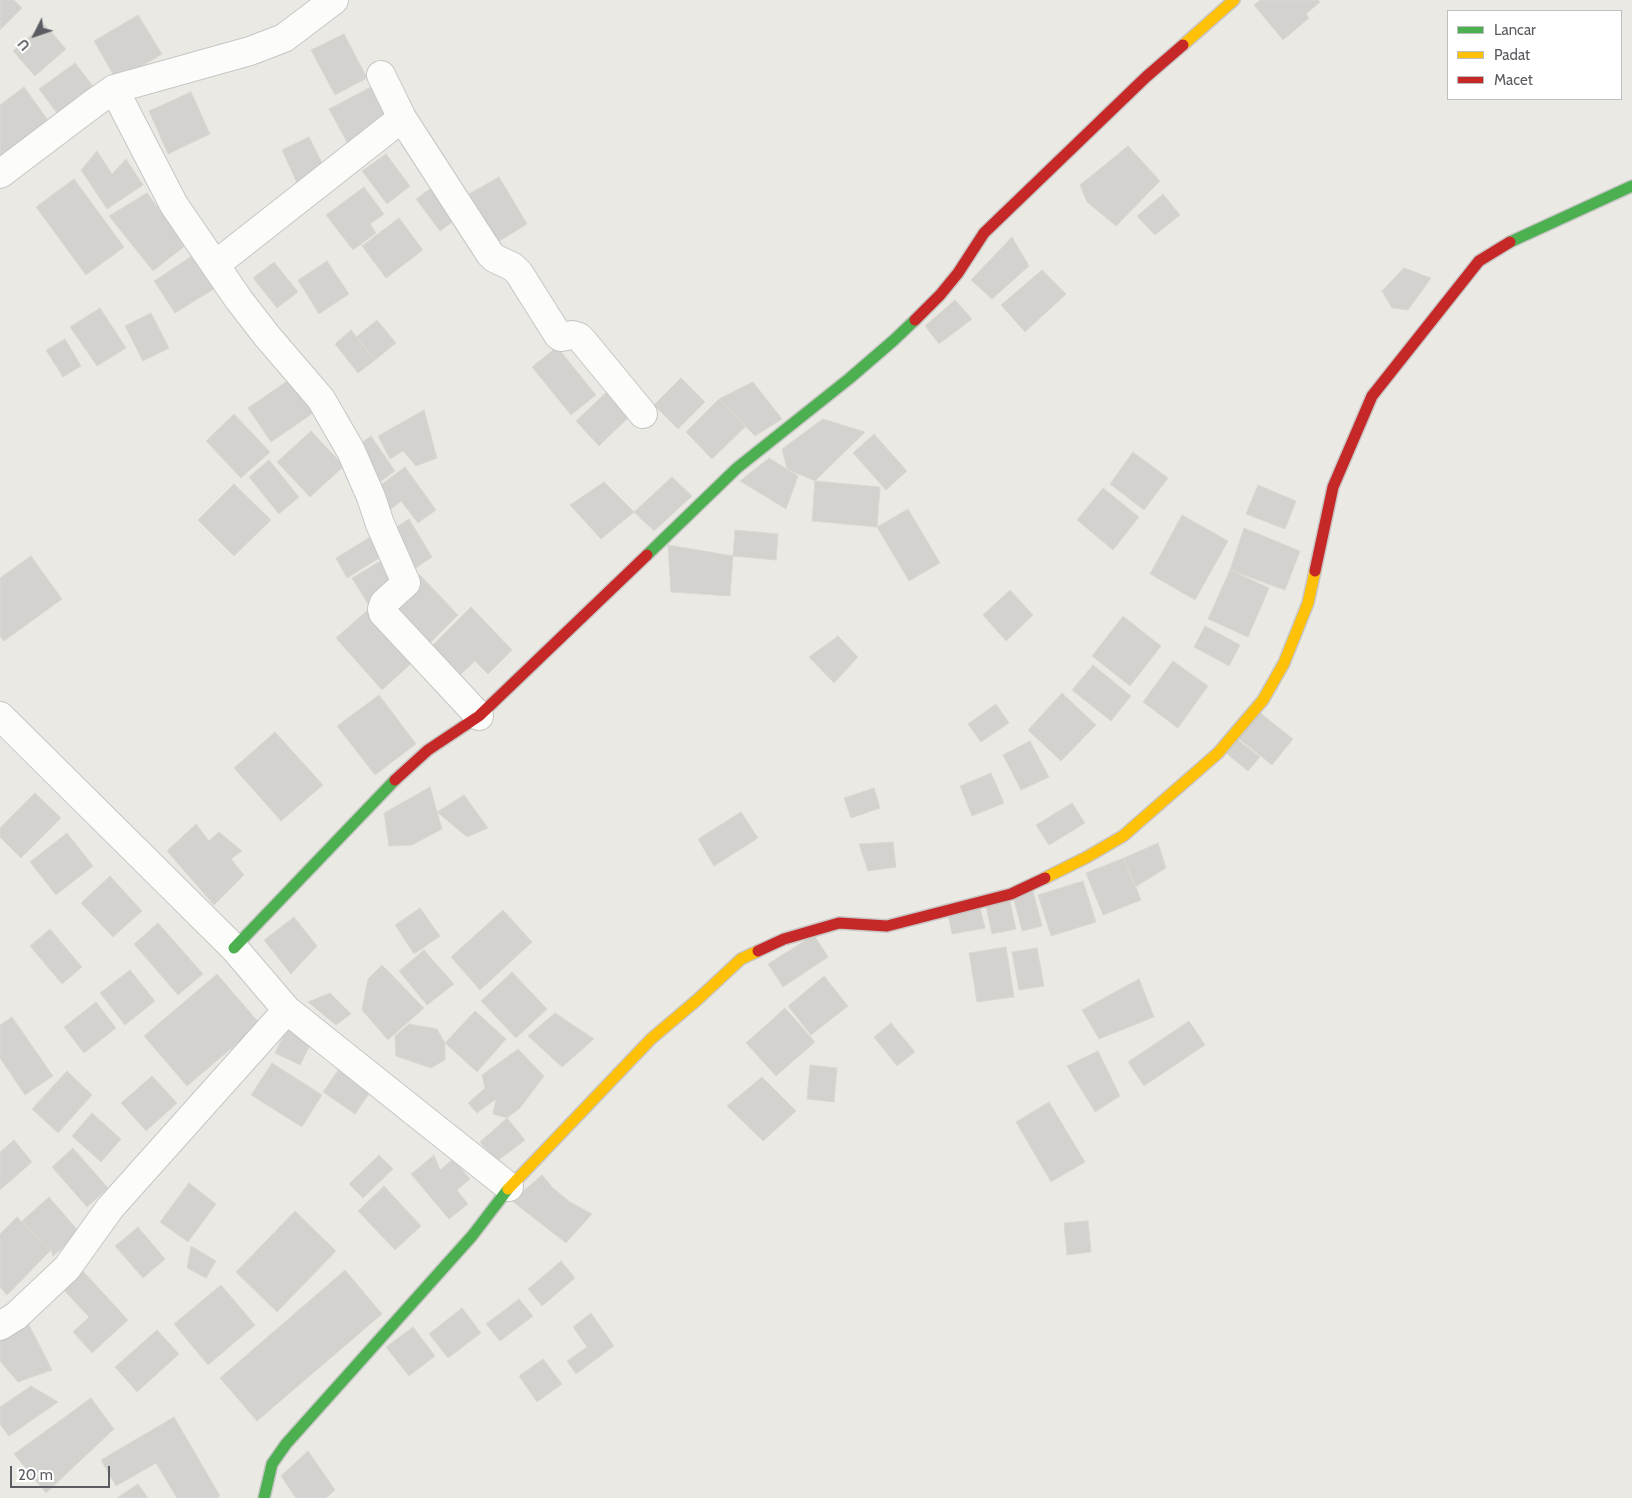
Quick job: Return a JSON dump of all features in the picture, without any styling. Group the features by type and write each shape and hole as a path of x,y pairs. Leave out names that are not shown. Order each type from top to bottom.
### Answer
{"street":[{"path":"0,174 114,89 250,51 284,38 334,0"},
{"path":"234,948 387,787 428,750 480,716 737,468 850,378 894,340 940,295 958,274 984,233 991,226 1146,77 1234,0"},
{"path":"381,75 402,118 490,254 494,258 513,267 519,273 558,335 561,337 572,335 579,337 643,414"},
{"path":"114,89 174,205 267,336 321,399 351,451 406,583 384,603 383,614 480,716"},
{"path":"215,265 402,118"},
{"path":"264,1498 272,1464 286,1444 472,1236 509,1187 651,1039 741,958 784,939 839,923 887,926 1011,894 1087,857 1123,836 1218,753 1263,700 1284,664 1308,604 1334,487 1372,396 1479,261 1526,233 1632,186"},
{"path":"0,716 234,948 287,1010 509,1187"},
{"path":"0,1326 16,1316 67,1268 110,1208 287,1010"}],"building":[{"path":"0,0 14,0 22,8 0,30"},
{"path":"1260,0 1318,0 1320,2 1306,14 1309,18 1283,40 1254,5"},
{"path":"138,15 162,54 117,81 94,41"},
{"path":"44,24 66,49 35,76 13,51"},
{"path":"344,34 367,78 335,95 311,50"},
{"path":"75,63 93,86 57,113 39,89"},
{"path":"24,87 50,123 0,160 0,105"},
{"path":"371,87 389,122 348,144 329,109"},
{"path":"191,92 210,134 168,154 149,111"},
{"path":"309,137 325,169 297,183 282,150"},
{"path":"1128,146 1160,181 1116,226 1087,202 1080,185"},
{"path":"97,151 112,174 126,159 143,185 107,209 81,170"},
{"path":"386,154 410,186 387,204 362,171"},
{"path":"499,177 527,224 498,242 469,194"},
{"path":"74,179 124,247 86,275 36,207"},
{"path":"364,187 384,214 370,224 376,233 353,250 326,215"},
{"path":"431,188 455,220 440,231 416,199"},
{"path":"147,193 186,245 153,271 109,216"},
{"path":"1163,194 1180,215 1155,235 1137,216"},
{"path":"399,218 423,250 386,278 362,246"},
{"path":"1012,237 1029,266 992,299 971,280"},
{"path":"195,254 217,287 175,313 154,281"},
{"path":"327,261 349,294 319,314 298,280"},
{"path":"274,262 298,292 277,308 253,278"},
{"path":"1404,268 1431,278 1408,310 1392,308 1382,291"},
{"path":"1042,270 1066,294 1025,332 1001,305"},
{"path":"955,300 972,319 939,344 925,326"},
{"path":"100,308 126,348 97,366 70,327"},
{"path":"151,313 169,348 143,361 125,326"},
{"path":"377,320 396,343 375,360 356,337"},
{"path":"351,330 375,360 358,373 335,344"},
{"path":"65,339 81,366 63,377 46,350"},
{"path":"557,347 596,395 571,415 532,367"},
{"path":"293,377 316,411 271,442 248,408"},
{"path":"681,378 705,402 678,429 654,405"},
{"path":"753,382 782,419 755,436 719,399"},
{"path":"614,385 637,409 599,446 576,421"},
{"path":"719,399 746,426 712,459 686,432"},
{"path":"424,410 437,458 416,466 403,451 390,459 378,436"},
{"path":"234,414 270,452 241,478 206,441"},
{"path":"823,419 865,432 815,481 787,469 782,449"},
{"path":"311,431 344,466 310,497 277,462"},
{"path":"874,434 907,471 886,490 853,453"},
{"path":"371,436 395,471 377,484 353,449"},
{"path":"1133,452 1168,478 1144,510 1110,484"},
{"path":"769,458 798,476 786,509 740,481"},
{"path":"269,460 299,497 279,514 249,477"},
{"path":"405,467 436,510 418,523 401,501 385,514 370,493"},
{"path":"672,477 692,496 654,531 634,512"},
{"path":"815,481 880,487 877,527 812,521"},
{"path":"604,482 634,512 601,539 570,505"},
{"path":"234,484 271,520 234,556 198,520"},
{"path":"1258,485 1296,501 1285,529 1246,514"},
{"path":"1103,488 1139,517 1113,550 1077,520"},
{"path":"908,509 940,563 909,581 877,527"},
{"path":"1182,515 1228,541 1195,600 1150,574"},
{"path":"409,519 432,557 411,571 387,533"},
{"path":"1244,528 1300,551 1285,590 1230,570"},
{"path":"735,530 778,534 776,560 733,556"},
{"path":"372,536 384,555 347,578 336,558"},
{"path":"668,545 733,556 730,596 671,592"},
{"path":"31,556 62,599 4,641 0,636 0,578"},
{"path":"384,559 400,584 368,604 352,578"},
{"path":"1230,570 1269,588 1248,637 1208,619"},
{"path":"420,575 458,615 423,650 384,610"},
{"path":"1010,590 1033,615 1006,641 983,615"},
{"path":"471,607 512,650 488,674 475,661 460,675 432,646"},
{"path":"369,609 415,660 382,690 336,638"},
{"path":"1123,616 1161,646 1130,686 1092,656"},
{"path":"1205,626 1240,645 1229,666 1194,647"},
{"path":"838,636 858,657 834,683 809,657"},
{"path":"1173,661 1208,686 1178,728 1143,702"},
{"path":"1093,665 1131,696 1111,721 1072,690"},
{"path":"1062,693 1096,725 1061,761 1028,730"},
{"path":"379,695 416,744 375,775 337,726"},
{"path":"996,704 1009,723 981,742 968,724"},
{"path":"1259,712 1293,739 1272,765 1238,738"},
{"path":"275,732 323,785 281,821 234,768"},
{"path":"1237,739 1260,757 1248,771 1226,753"},
{"path":"1030,741 1049,777 1021,790 1003,755"},
{"path":"991,773 1004,803 972,816 960,786"},
{"path":"430,787 442,829 412,845 389,846 384,813"},
{"path":"874,788 880,808 851,818 844,798"},
{"path":"35,793 61,818 21,858 0,837 0,828"},
{"path":"464,795 488,828 467,837 437,812"},
{"path":"1072,803 1085,823 1049,845 1036,825"},
{"path":"741,812 758,838 714,866 698,839"},
{"path":"196,824 209,841 219,832 242,851 231,859 244,875 214,905 167,851"},
{"path":"67,833 93,866 56,895 30,862"},
{"path":"893,842 896,867 868,871 859,844"},
{"path":"1158,843 1166,868 1135,887 1124,858"},
{"path":"1124,858 1141,900 1103,915 1086,873"},
{"path":"110,876 142,911 113,937 81,903"},
{"path":"1083,881 1096,922 1051,936 1038,895"},
{"path":"1033,891 1042,926 1022,931 1013,896"},
{"path":"1009,897 1016,929 992,934 985,902"},
{"path":"420,908 440,936 414,954 395,925"},
{"path":"980,908 985,928 952,934 948,914"},
{"path":"503,910 532,942 480,990 451,957"},
{"path":"294,917 317,946 291,974 264,940"},
{"path":"158,923 203,974 178,995 134,944"},
{"path":"50,929 82,967 62,984 30,946"},
{"path":"814,935 828,957 783,987 768,964"},
{"path":"1006,947 1014,997 977,1002 969,953"},
{"path":"1037,948 1044,986 1019,990 1012,952"},
{"path":"424,950 454,984 427,1005 399,971"},
{"path":"382,965 424,1008 388,1040 362,1010 368,979"},
{"path":"130,970 155,1001 125,1025 100,993"},
{"path":"512,972 547,1009 516,1038 481,1001"},
{"path":"217,974 260,1024 187,1086 144,1036"},
{"path":"824,976 848,1006 811,1035 788,1006"},
{"path":"1139,979 1154,1017 1099,1039 1082,1010"},
{"path":"330,993 351,1014 336,1025 308,1002"},
{"path":"96,1002 116,1028 84,1053 64,1027"},
{"path":"785,1008 815,1042 776,1076 746,1043"},
{"path":"475,1011 506,1039 477,1072 445,1043"},
{"path":"555,1013 594,1039 562,1067 528,1036"},
{"path":"12,1017 53,1076 25,1095 0,1058 0,1025"},
{"path":"1189,1021 1205,1045 1144,1086 1128,1062"},
{"path":"290,1022 315,1035 300,1065 275,1053"},
{"path":"891,1023 915,1052 897,1066 874,1037"},
{"path":"409,1024 437,1029 445,1043 445,1060 431,1068 396,1056 395,1036"},
{"path":"518,1049 544,1076 520,1108 507,1118 493,1114 496,1099 477,1113 468,1103 485,1088 482,1075"},
{"path":"1098,1051 1120,1096 1095,1112 1067,1066"},
{"path":"272,1063 322,1095 302,1127 251,1095"},
{"path":"810,1065 837,1068 834,1102 807,1099"},
{"path":"341,1066 373,1088 355,1114 323,1092"},
{"path":"67,1071 92,1095 58,1133 32,1109"},
{"path":"152,1076 177,1103 146,1131 121,1103"},
{"path":"762,1077 796,1111 763,1141 727,1106"},
{"path":"1049,1102 1085,1162 1051,1182 1016,1122"},
{"path":"92,1113 121,1139 101,1162 72,1136"},
{"path":"507,1118 525,1140 496,1162 480,1142"},
{"path":"14,1140 32,1162 0,1190 0,1152"},
{"path":"73,1148 108,1188 87,1207 52,1167"},
{"path":"379,1155 393,1169 363,1198 349,1184"},
{"path":"434,1155 440,1170 453,1159 470,1179 457,1190 468,1204 449,1219 411,1174"},
{"path":"542,1175 553,1188 570,1202 592,1214 566,1243 512,1201"},
{"path":"189,1183 216,1204 188,1242 160,1222"},
{"path":"384,1186 421,1226 395,1250 358,1211"},
{"path":"49,1197 80,1233 53,1256 51,1250 22,1221"},
{"path":"295,1211 336,1251 277,1312 236,1272"},
{"path":"17,1217 51,1250 7,1295 0,1287 0,1234"},
{"path":"1088,1221 1091,1252 1067,1255 1064,1223"},
{"path":"138,1227 165,1259 143,1278 115,1246"},
{"path":"191,1246 216,1261 206,1278 187,1268"},
{"path":"561,1261 575,1278 542,1306 528,1289"},
{"path":"81,1269 128,1320 92,1353 73,1332 89,1317 61,1287"},
{"path":"345,1270 382,1314 257,1421 220,1378"},
{"path":"221,1285 255,1325 208,1365 174,1324"},
{"path":"519,1299 533,1316 500,1341 486,1324"},
{"path":"462,1308 481,1333 448,1358 429,1334"},
{"path":"591,1313 614,1346 576,1374 567,1361 587,1347 573,1327"},
{"path":"24,1315 52,1370 18,1382 0,1361 0,1336"},
{"path":"413,1327 435,1356 409,1376 386,1347"},
{"path":"157,1330 179,1354 137,1392 115,1367"},
{"path":"543,1359 562,1384 537,1402 519,1376"},
{"path":"31,1386 58,1402 9,1436 0,1424 0,1407"},
{"path":"91,1398 114,1429 46,1493 14,1454"},
{"path":"174,1417 220,1496 217,1498 177,1498 156,1463 116,1486 101,1460"},
{"path":"308,1451 335,1490 326,1498 296,1498 281,1476"},
{"path":"138,1484 148,1498 117,1498"}],"traffic: fast":[{"path":"1510,242 1632,186"},
{"path":"647,555 737,468 850,378 915,320"},
{"path":"234,948 395,780"},
{"path":"264,1498 272,1464 286,1444 472,1236 508,1189"}],"traffic: slow":[{"path":"1183,45 1234,0"},
{"path":"1045,878 1123,836 1218,753 1263,700 1284,663 1308,603 1315,571"},
{"path":"508,1189 651,1039 741,959 758,951"}],"traffic: jam":[{"path":"915,320 940,295 958,273 984,233 1146,77 1183,45"},
{"path":"1315,571 1333,487 1372,396 1479,261 1510,242"},
{"path":"395,780 428,750 479,716 647,555"},
{"path":"758,951 784,939 839,923 887,926 1011,894 1045,878"}]}
